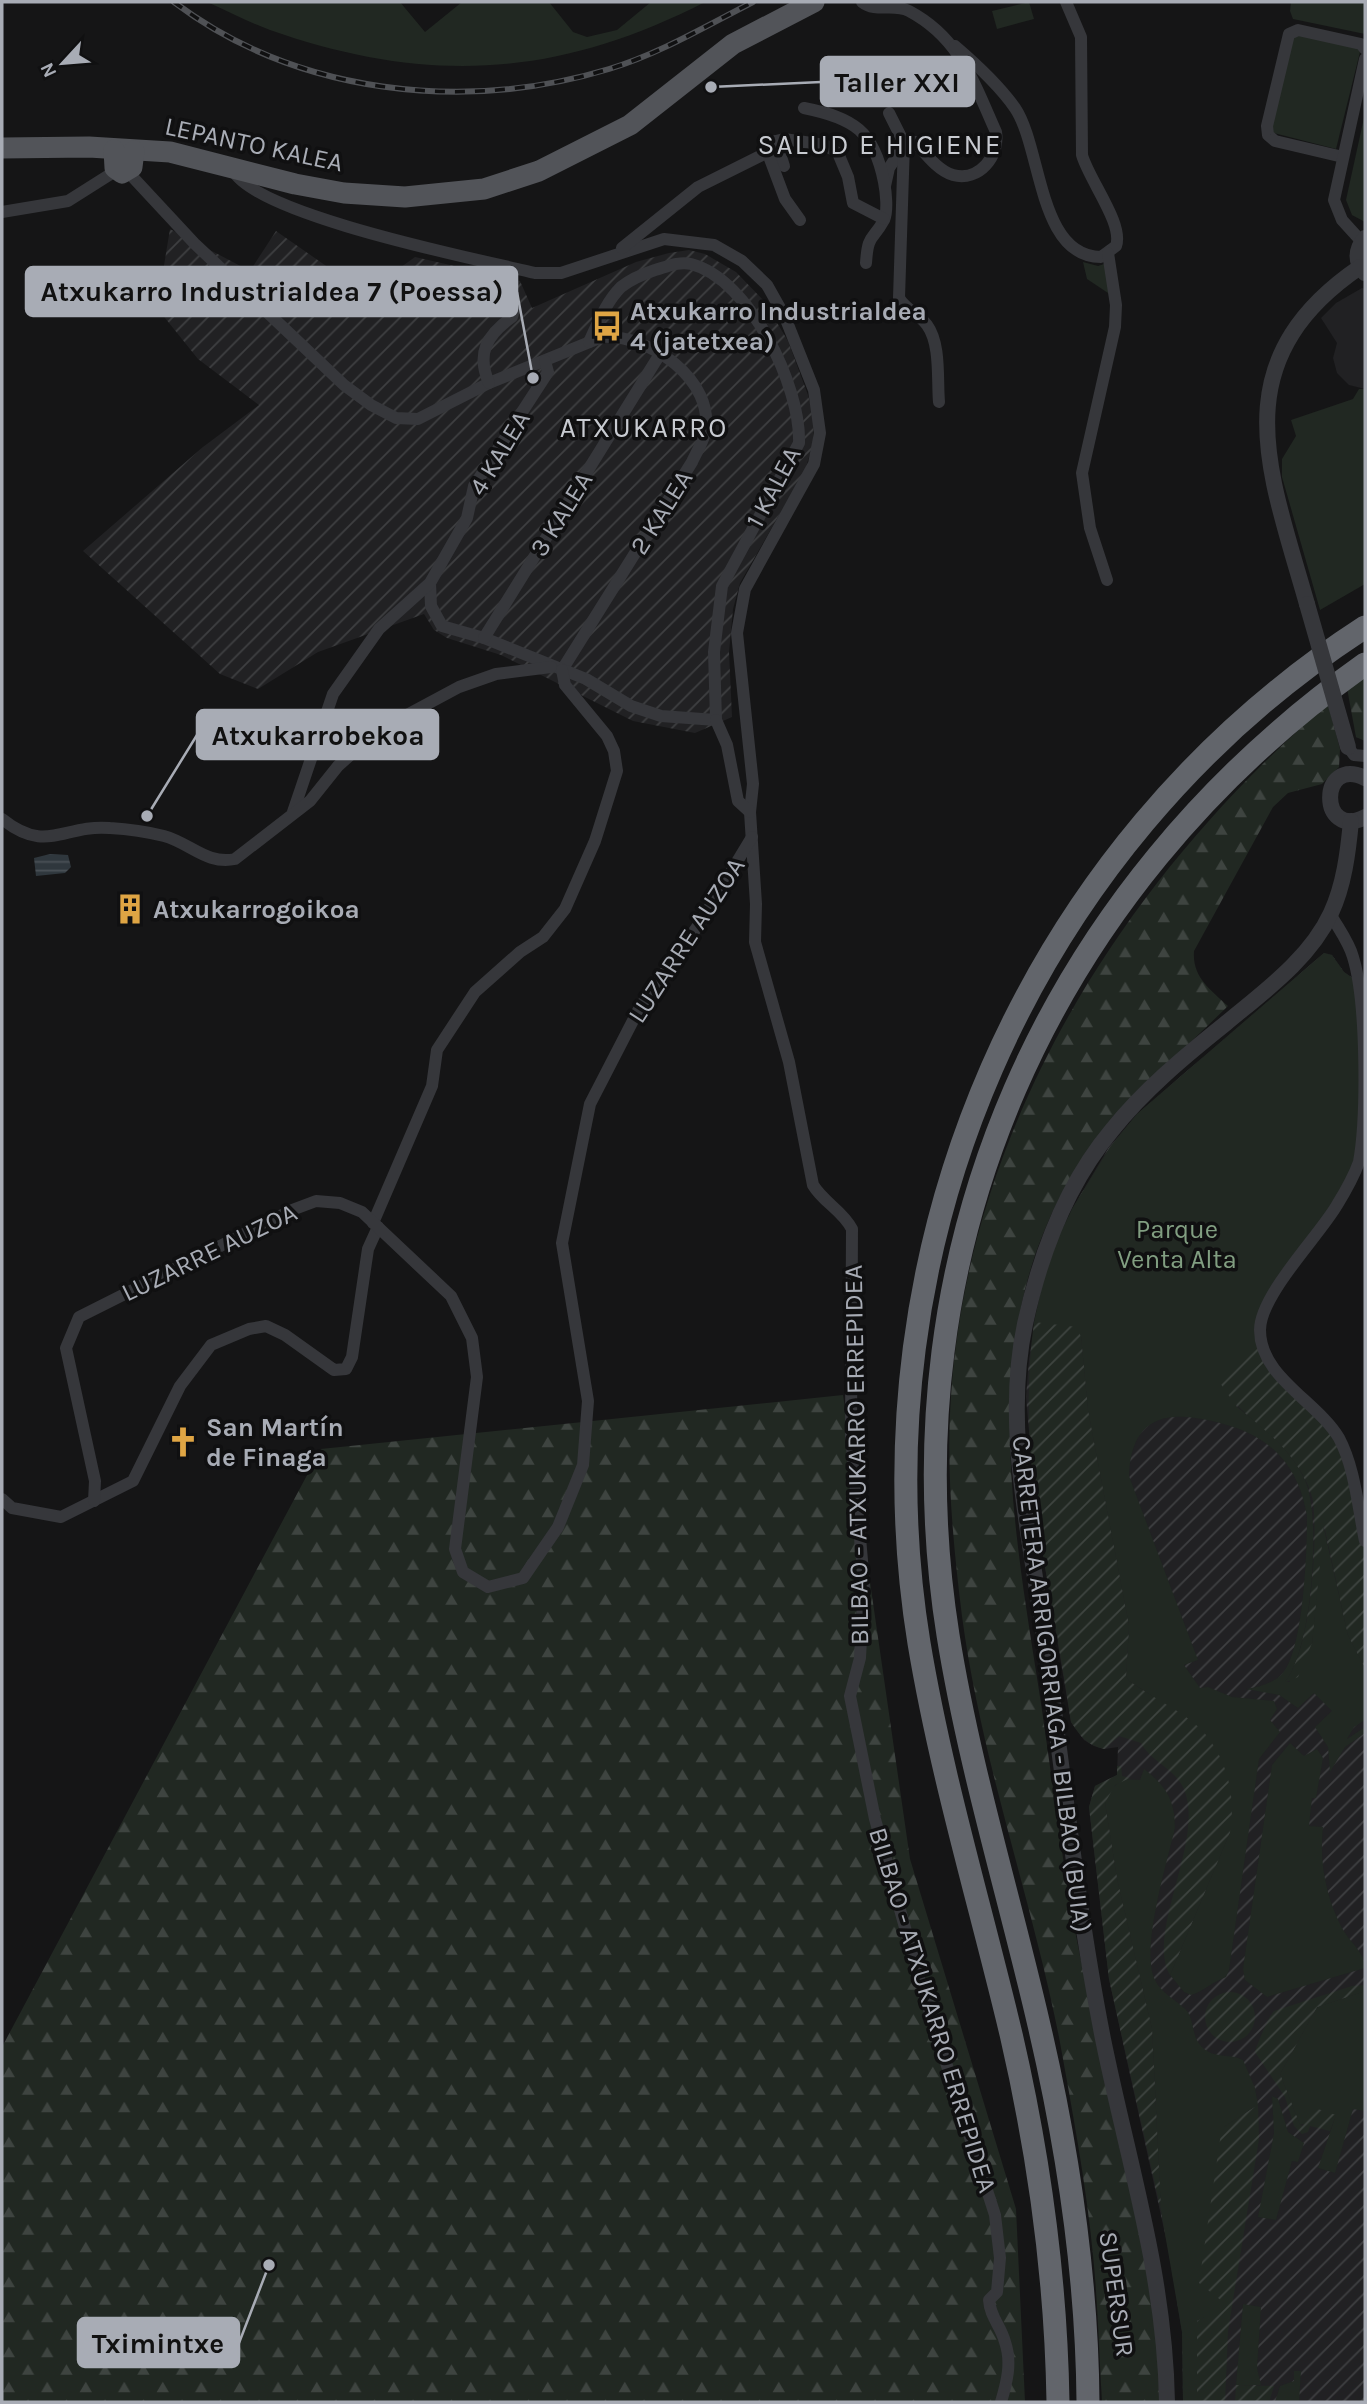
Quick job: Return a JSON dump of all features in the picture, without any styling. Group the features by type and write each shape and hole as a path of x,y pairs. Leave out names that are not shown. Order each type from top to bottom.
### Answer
{"highway":[{"path":"1058,2402 1052,2279 1032,2140 1010,2033 944,1765 915,1614 907,1527 906,1449 918,1317 951,1170 986,1081 1019,1010 1077,911 1130,839 1189,771 1290,679 1365,627"},
{"path":"1087,2402 1083,2290 1072,2194 1047,2060 973,1758 945,1611 937,1525 936,1439 943,1350 958,1266 980,1178 1019,1078 1057,1001 1106,922 1157,853 1212,792 1292,718 1365,664"},
{"name":"SUPERSUR","path":"1072,2194 1089,2270 1101,2402"}],"main road":[{"name":"LEPANTO KALEA","path":"2,148 123,161 190,155 295,184 344,193 405,197 484,189 539,171 620,130 661,102 733,44 814,2"}],"street":[{"path":"862,2 868,6 902,5 977,65 1015,108 1032,149 1046,204 1062,235 1080,253 1101,257 1108,253 1119,239 1117,226 1087,173 1082,155 1081,37 1066,2"},
{"path":"1343,157 1275,141 1268,135 1267,126 1289,34 1300,30 1361,44 1365,49"},
{"path":"904,143 915,142 950,174 965,176 976,172 994,156 998,143 996,132 955,46"},
{"path":"1358,819 1333,812 1329,799 1333,784 1361,776 1348,747 1268,464 1266,409 1278,360 1300,320 1315,302 1362,270 1357,254 1364,240 1342,220 1335,205 1365,59"},
{"path":"804,108 844,119 869,138 876,147 885,186"},
{"path":"889,113 904,143 899,298 926,323 932,335 939,402"},
{"path":"612,255 698,187 784,139 824,145 838,153 848,177 853,203 884,219"},
{"path":"866,263 869,237 884,219 885,186 889,168 904,143"},
{"path":"771,146 784,166"},
{"path":"771,146 785,199 800,220"},
{"path":"2,212 68,201 123,161"},
{"name":"2 KALEA","path":"123,161 217,264 344,385 397,418 418,419 489,383 589,342 617,336 660,354 690,380 703,402 705,432 692,463 558,668"},
{"path":"231,167 239,180 272,200 328,223 535,273 561,273 649,242 679,239 714,245 742,261 767,285 776,300 818,405 820,433 814,464 758,564 746,589 739,613 737,652 753,784 750,812"},
{"path":"1107,580 1090,528 1082,472 1115,327 1116,305 1108,253"},
{"name":"1 KALEA","path":"589,342 607,305 622,287 642,274 689,263 710,271 722,281 756,321 786,373 795,399 800,421 799,443 722,586 714,652 716,720 727,745 738,801 750,812"},
{"path":"461,281 500,288 507,292 513,304 512,317 486,340 482,362 489,383"},
{"name":"3 KALEA","path":"484,638 660,354"},
{"name":"4 KALEA","path":"430,583 467,518 474,486 548,372 544,361"},
{"path":"430,583 431,606 442,625 484,638 586,679 631,706 661,716 716,720"},
{"path":"293,812 333,694 379,629 430,583"},
{"path":"2,819 21,834 42,838 109,828 165,836 223,862 235,859 321,791 338,766 354,751 397,720 459,687 496,674 558,668"},
{"path":"2,1499 12,1508 61,1517 133,1481 180,1386 211,1345 249,1329 266,1326 285,1335 334,1370 346,1369 352,1357 368,1249 375,1225 432,1086 437,1050 475,992 520,951 543,937 565,909 595,841 617,771 614,751 607,736 565,685 558,668"},
{"path":"1348,747 1354,755 1365,756"},
{"name":"BILBAO - ATXUKARRO ERREPIDEA","path":"750,812 755,942 789,1062 809,1170 820,1195 844,1214 852,1229 851,1436 864,1583 860,1658 850,1696 875,1819 913,1957 995,2215 1000,2258 997,2292 989,2301 989,2312 1005,2342 1009,2374 1001,2402"},
{"name":"CARRETERA ARRIGORRIAGA - BILBAO (BUIA)","path":"1167,2402 1165,2345 1154,2257 1103,2037 1082,1915 1022,1496 1017,1400 1020,1363 1037,1274 1054,1227 1079,1178 1111,1130 1150,1088 1276,981 1300,957 1331,915 1345,874 1358,819"},
{"name":"LUZARRE AUZOA","path":"94,1501 95,1481 66,1348 79,1317 292,1210 316,1201 340,1203 362,1212 451,1296 472,1338 477,1377 455,1549 463,1572 488,1587 506,1585 523,1578 558,1527 583,1465 588,1401 562,1243 590,1104 640,1007 700,923 752,836"},
{"path":"1331,915 1352,954 1364,1008 1364,1122 1359,1163 1337,1206 1279,1285 1264,1312 1260,1338 1270,1364 1331,1426 1341,1442 1351,1471 1365,1541"}],"shaded area":[{"path":"170,229 250,271 276,231 365,293 415,257 520,281 532,308 636,262 669,253 689,250 705,254 736,272 764,301 788,341 814,419 813,444 805,470 740,583 733,609 729,652 732,717 695,733 633,721 501,655 447,638 434,630 424,614 318,652 258,689 220,674 83,551 203,447 259,405 198,359 157,308"},
{"path":"1362,288 1365,289 1365,389 1349,385 1337,373 1333,358 1337,343 1321,318 1336,303"},
{"path":"50,854 68,855 71,867 65,873 36,876 34,858"},
{"path":"1324,953 1332,955 1344,972 1360,983 1279,1285 1260,1338 1365,1541 1365,2402 1183,2402 1182,2332 1169,2252 1109,1979 1089,1807 1095,1786 1117,1775 1118,1747 1104,1749 1094,1746 1084,1740 1071,1722 1036,1513 1026,1397 1029,1359 1042,1285 1072,1209 1109,1147 1137,1114"}],"green space":[{"path":"207,2 400,2 425,32 462,2 549,2 573,32 587,37 617,30 651,2 705,2 650,27 597,46 544,59 491,65 438,65 383,60 328,48 254,24"},
{"path":"1029,2 1034,19 997,29 992,11"},
{"path":"1291,2 1365,2 1365,34 1293,19"},
{"path":"1294,34 1359,48 1336,149 1270,132"},
{"path":"1365,113 1365,222 1352,215 1346,200"},
{"path":"1083,262 1098,266 1107,263 1111,295 1087,279"},
{"path":"1359,389 1365,389 1365,584 1320,610 1282,477 1282,459 1296,436 1291,420 1353,399"},
{"path":"1365,678 1365,741 1356,737 1347,688"},
{"path":"1328,704 1340,749 1339,767 1322,784 1288,793 1273,807 1194,951 1199,975 1228,1006 1125,1109 1079,1167 1060,1197 1045,1229 1027,1284 1015,1340 1010,1397 1010,1455 1021,1571 1062,1855 1089,2000 1139,2218 1156,2330 1161,2402 1102,2402 1093,2255 1069,2091 1048,1984 981,1723 962,1616 953,1534 949,1451 951,1396 964,1295 989,1198 1025,1103 1070,1013 1124,928 1186,847 1254,773"},
{"name":"Parque Venta Alta","path":"1324,953 1332,955 1344,972 1360,983 1359,1163 1263,1313 1261,1344 1236,1406 1275,1439 1292,1458 1305,1480 1310,1498 1313,1552 1308,1614 1294,1666 1285,1682 1289,1682 1312,1643 1323,1524 1348,1635 1365,1668 1365,1720 1354,1727 1347,1739 1365,1727 1365,1733 1345,1747 1330,1772 1328,1747 1315,1727 1332,1711 1314,1693 1298,1708 1279,1695 1246,1689 1265,1685 1281,1675 1295,1646 1303,1600 1307,1516 1294,1475 1278,1454 1264,1442 1230,1426 1178,1417 1164,1418 1152,1423 1136,1442 1129,1476 1198,1660 1184,1665 1200,1688 1208,1687 1232,1697 1274,1701 1277,1709 1270,1720 1280,1732 1259,1759 1229,1970 1226,1977 1191,1995 1184,1992 1170,1975 1230,1832 1206,1735 1193,1723 1129,1681 1126,1676 1129,1626 1088,1411 1081,1337 1034,1322 1042,1285 1057,1240 1072,1209 1110,1147 1137,1114"},
{"path":"1034,1322 1077,1327 1081,1337 1088,1411 1129,1626 1126,1676 1129,1681 1186,1717 1205,1734 1221,1759 1230,1787 1230,1832 1170,1975 1164,1958 1164,1937 1186,1839 1189,1816 1186,1795 1178,1779 1141,1743 1119,1736 1104,1749 1084,1739 1071,1722 1032,1473 1029,1373"},
{"path":"1261,1344 1339,1439 1365,1541 1365,1668 1348,1635 1324,1525 1312,1643 1298,1677 1284,1683 1301,1648 1311,1596 1313,1501 1305,1479 1289,1455 1236,1404 1219,1381"},
{"path":"843,1395 910,1859 1016,2209 1025,2402 2,2402 2,2047 321,1449"},
{"path":"1290,1743 1304,1756 1317,1749 1323,1758 1316,1798 1312,1798 1309,1826 1323,1827 1323,1866 1328,1892 1342,1928 1360,1952 1365,1968 1267,1997 1245,1980 1243,1969 1272,1765"},
{"path":"1117,1766 1121,1766 1122,1776 1130,1778 1115,1785 1105,1803 1117,1879 1152,2029 1161,2211 1109,1979 1089,1807 1095,1786 1117,1775"},
{"path":"1144,1769 1168,1794 1175,1818 1153,1928 1151,1966 1155,1980 1187,2011 1196,2039 1202,2047 1212,2053 1243,2060 1255,2088 1258,2105 1224,2127 1227,2307 1197,2321 1197,2402 1183,2402 1182,2332 1161,2211 1152,2029 1117,1879 1105,1803 1110,1790 1123,1779 1140,1780"},
{"path":"1365,1985 1365,1991 1317,2007 1280,2074 1300,2125 1303,2126 1309,2106 1336,2115 1330,2131 1310,2126 1308,2132 1302,2134 1294,2126 1285,2097 1255,2052 1269,2018 1274,2011 1352,1986"},
{"path":"1365,1991 1365,2111 1353,2109 1335,2173 1318,2168 1336,2115 1300,2125 1280,2074 1317,2007"},
{"path":"1230,1992 1248,1999 1255,2017 1248,2035 1230,2042 1212,2035 1205,2017 1212,1999"},
{"path":"1272,2096 1278,2099 1288,2132 1304,2143 1298,2162 1292,2161 1276,2220 1258,2217 1274,2133"},
{"path":"1258,2105 1259,2139 1228,2331 1225,2402 1197,2402 1197,2321 1227,2305 1199,2283 1221,2133 1224,2127"},
{"path":"1243,2304 1261,2307 1257,2368 1261,2385 1236,2385"},
{"path":"1294,2371 1301,2371 1299,2402 1275,2402 1280,2386 1294,2381"},
{"path":"1236,2385 1274,2386 1269,2402 1235,2402"}],"railway":[{"path":"174,2 222,33 273,57 327,75 382,86 439,91 497,90 553,83 609,69 664,48 753,2"}],"place":[{"name":"Taller XXI","path":"711,87"},
{"name":"Atxukarro Industrialdea 4 (jatetxea)","path":"607,326"},
{"name":"Atxukarro Industrialdea 7 (Poessa)","path":"533,378"},
{"name":"Atxukarrobekoa","path":"147,816"},
{"name":"Atxukarrogoikoa","path":"130,909"},
{"name":"San Martín de Finaga","path":"183,1442"},
{"name":"Tximintxe","path":"269,2265"}],"district":[{"name":"SALUD E HIGIENE","path":"880,144"},
{"name":"ATXUKARRO","path":"644,427"}]}
